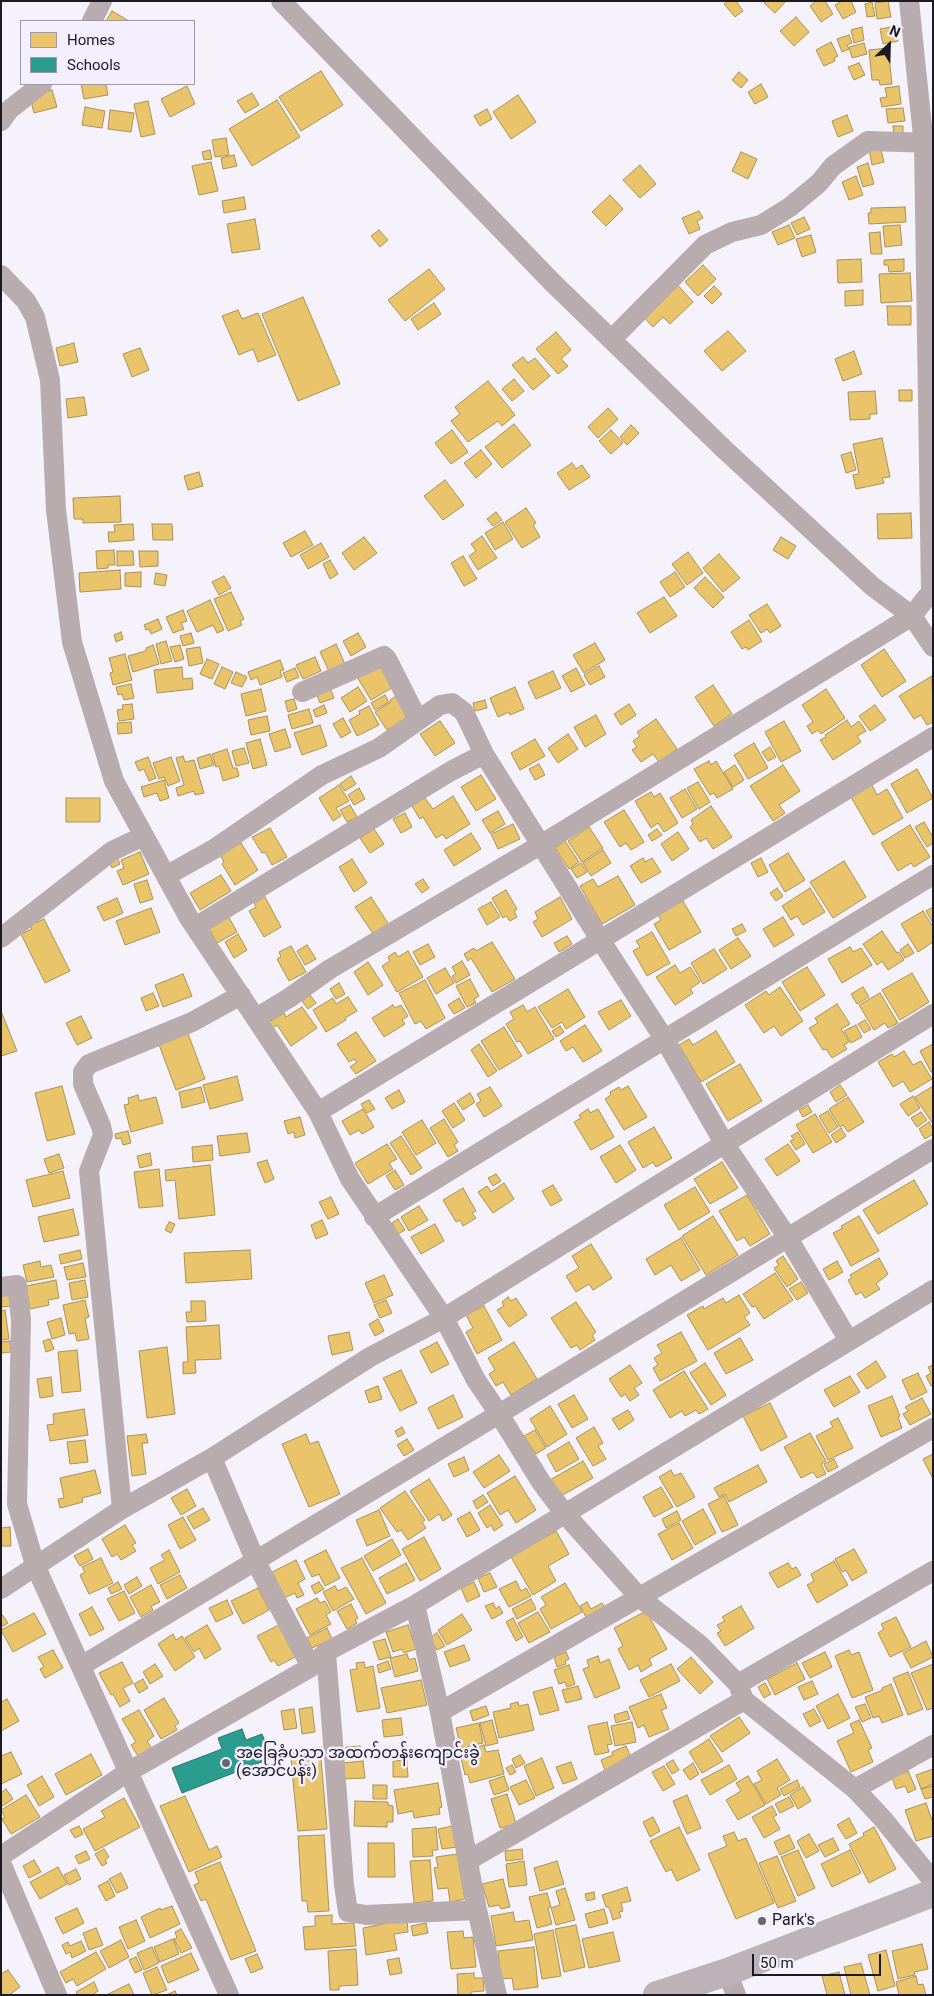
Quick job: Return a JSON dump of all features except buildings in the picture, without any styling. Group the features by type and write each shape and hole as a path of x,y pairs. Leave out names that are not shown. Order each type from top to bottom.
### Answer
{"highway":[{"path":"657,1995 731,1983 933,1893"}],"street":[{"path":"92,20 102,1"},
{"path":"281,1 545,275 725,450 872,586 912,616 933,647"},
{"path":"256,1018 338,964 542,844 912,616 931,592 928,143 909,1"},
{"path":"1,121 10,110 41,85"},
{"path":"612,339 705,245 732,232 761,225 790,207 819,182 833,166 868,141 928,143"},
{"path":"1,275 26,301 35,317 50,380 56,510 72,642 114,781 195,927 318,1112 350,1179 444,1318 476,1380 500,1414 541,1482 565,1514 639,1597 699,1644 741,1692 855,1789 883,1819 933,1881"},
{"path":"302,692 384,656 388,659 418,720"},
{"path":"166,876 214,849 322,775 379,748 440,704 452,704 464,712 484,754 665,1040 724,1143 788,1238 849,1341"},
{"path":"318,1112 601,941 933,736"},
{"path":"195,927 451,771 484,754"},
{"path":"1,938 112,850 144,836"},
{"path":"374,1217 933,875"},
{"path":"122,1510 89,1171 103,1136 83,1084 83,1072 89,1064 192,1022 242,995"},
{"path":"1,1589 122,1510 212,1458 370,1357 444,1318 933,1014"},
{"path":"81,1666 500,1414 933,1148"},
{"path":"1,1287 17,1285 21,1320 17,1504 35,1566 229,1995"},
{"path":"1,1856 128,1772 311,1667 326,1652 415,1605 933,1290"},
{"path":"440,1712 933,1428"},
{"path":"212,1458 256,1562 311,1667"},
{"path":"469,1860 933,1571"},
{"path":"415,1605 440,1712 477,1910 497,1995"},
{"path":"326,1652 344,1885 348,1912 366,1915 477,1910"},
{"path":"855,1789 933,1745"},
{"path":"1,1863 57,1995"}],"place":[{"name":"အခြေခံပညာ အထက်တန်းကျောင်းခွဲ (အောင်ပန်း)","path":"226,1763"},
{"name":"Park's","path":"762,1921"}]}
